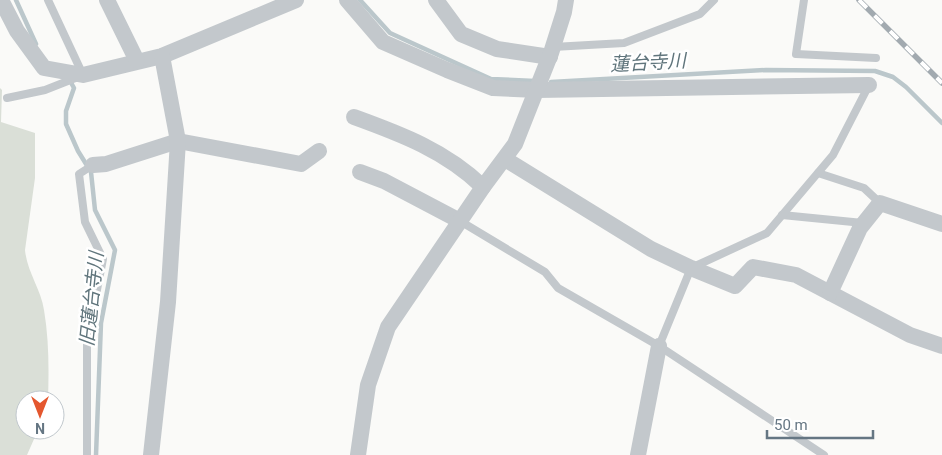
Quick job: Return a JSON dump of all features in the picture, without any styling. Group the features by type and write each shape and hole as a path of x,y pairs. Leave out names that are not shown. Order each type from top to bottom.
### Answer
{"street":[{"path":"1,0 17,31 44,68 83,75 162,56 294,0"},
{"path":"107,0 137,61"},
{"path":"347,0 383,42 493,88 537,90 869,85"},
{"path":"436,0 461,34 497,49 552,52"},
{"path":"358,455 368,385 388,327 483,187 515,144 552,52 566,0"},
{"path":"151,455 168,302 178,141 162,56"},
{"path":"354,117 398,133 430,148 450,159 483,187"},
{"path":"93,165 106,164 178,141 301,164 318,152"},
{"path":"505,159 651,249 691,268 735,286 753,267 796,275 910,335 942,346"},
{"path":"360,172 384,181 460,221"},
{"path":"830,293 863,223 880,203 942,224"},
{"path":"638,455 658,346"}],"lane":[{"path":"7,98 45,90 83,75 48,0"},
{"path":"552,52 624,43 700,14 714,0"},
{"path":"804,0 796,54 876,58"},
{"path":"658,346 691,268 767,234 833,155 869,85"},
{"path":"87,455 87,341 103,259 85,222 79,174 93,165"},
{"path":"818,173 864,188 880,203"},
{"path":"782,215 863,223"},
{"path":"460,221 545,272 558,288 658,346 824,455"}],"shaded area":[{"path":"0,88 2,90 1,122 35,133 35,178 25,250 28,266 40,295 46,321 48,390 15,390 15,440 34,440 27,455 0,455"}],"waterway":[{"name":"旧蓮台寺川","path":"16,0 36,44"},
{"name":"蓮台寺川","path":"360,0 390,33 491,79 535,81"},
{"name":"蓮台寺川","path":"551,82 766,70 875,71 893,77 906,87 942,123"},
{"name":"旧蓮台寺川","path":"69,79 74,88 66,111 66,124 78,151 91,172 95,210 115,250 101,323 96,455"}],"railway":[{"path":"859,0 942,83"}]}
